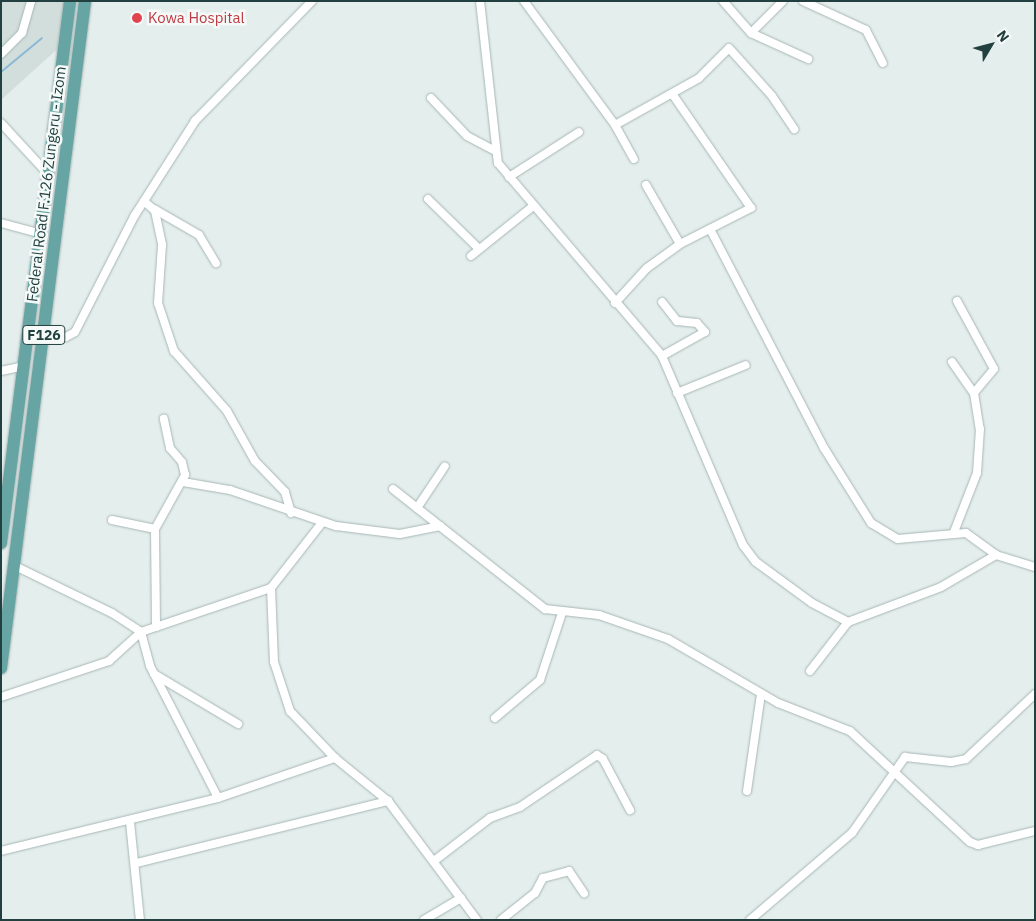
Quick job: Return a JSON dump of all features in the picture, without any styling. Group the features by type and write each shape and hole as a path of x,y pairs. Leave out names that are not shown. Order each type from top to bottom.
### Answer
{"main road":[{"name":"Federal Road F.126 Zungeru - Izom","path":"1,543 24,366 38,233 48,174 70,1"},
{"name":"Federal Road F.126 Zungeru - Izom","path":"1,668 85,1"},
{"path":"45,195 61,198"}],"street":[{"path":"1,54 22,33 31,1"},
{"path":"44,334 66,337 75,332 144,202 217,94 312,1"},
{"path":"480,1 493,150 508,177 662,356 676,393 743,545 756,562 812,603 848,622"},
{"path":"524,1 616,125 634,158"},
{"path":"723,1 751,33 808,59"},
{"path":"751,33 783,1"},
{"path":"803,1 866,30 884,63"},
{"path":"616,125 673,95 699,78 729,48 772,96 794,129"},
{"path":"615,303 647,268 680,244 751,208 673,95"},
{"path":"431,98 467,136 493,150"},
{"path":"1,123 48,174"},
{"path":"508,177 578,132"},
{"path":"646,184 680,244"},
{"path":"428,199 479,250"},
{"path":"144,202 199,235 216,263"},
{"path":"471,256 532,207"},
{"path":"154,209 163,256 159,306 174,351 227,411 255,461 285,492 291,512"},
{"path":"1,223 38,233"},
{"path":"710,229 824,448 871,523 898,539 954,532 972,535 996,555 1035,567"},
{"path":"957,300 994,369 974,394"},
{"path":"662,302 675,320 697,324 705,332 662,356"},
{"path":"952,362 974,394 980,426 978,467 954,532"},
{"path":"676,393 746,365"},
{"path":"2,367 24,366"},
{"path":"156,627 154,529 183,482 182,462 170,448 164,419"},
{"path":"417,508 444,466"},
{"path":"183,482 230,490 321,524 400,534 440,526"},
{"path":"393,489 531,601 562,612 599,616 668,639 761,694 850,731 974,844 1035,831"},
{"path":"112,520 154,529"},
{"path":"1,697 109,661 141,632 271,588 321,524"},
{"path":"810,671 848,622 940,587 996,555"},
{"path":"15,566 112,612 141,632 153,673 218,798"},
{"path":"271,588 276,672 290,711 336,758 388,801 477,920"},
{"path":"495,718 540,680 562,612"},
{"path":"153,673 238,724"},
{"path":"747,791 752,769 750,741 761,694"},
{"path":"750,920 852,833 909,755 951,762 966,759 1035,694"},
{"path":"434,861 490,818 520,807 597,755 603,759 630,810"},
{"path":"1,851 130,822 218,798 336,758"},
{"path":"137,863 388,801"},
{"path":"130,822 137,863 140,920"},
{"path":"501,920 535,893 543,878 569,871 584,893"},
{"path":"424,920 461,898"}],"shaded area":[{"path":"1,1 68,1 64,43 1,100"}],"waterway":[{"path":"1,72 42,38"}],"place":[{"name":"Kowa Hospital","path":"137,18"}]}
